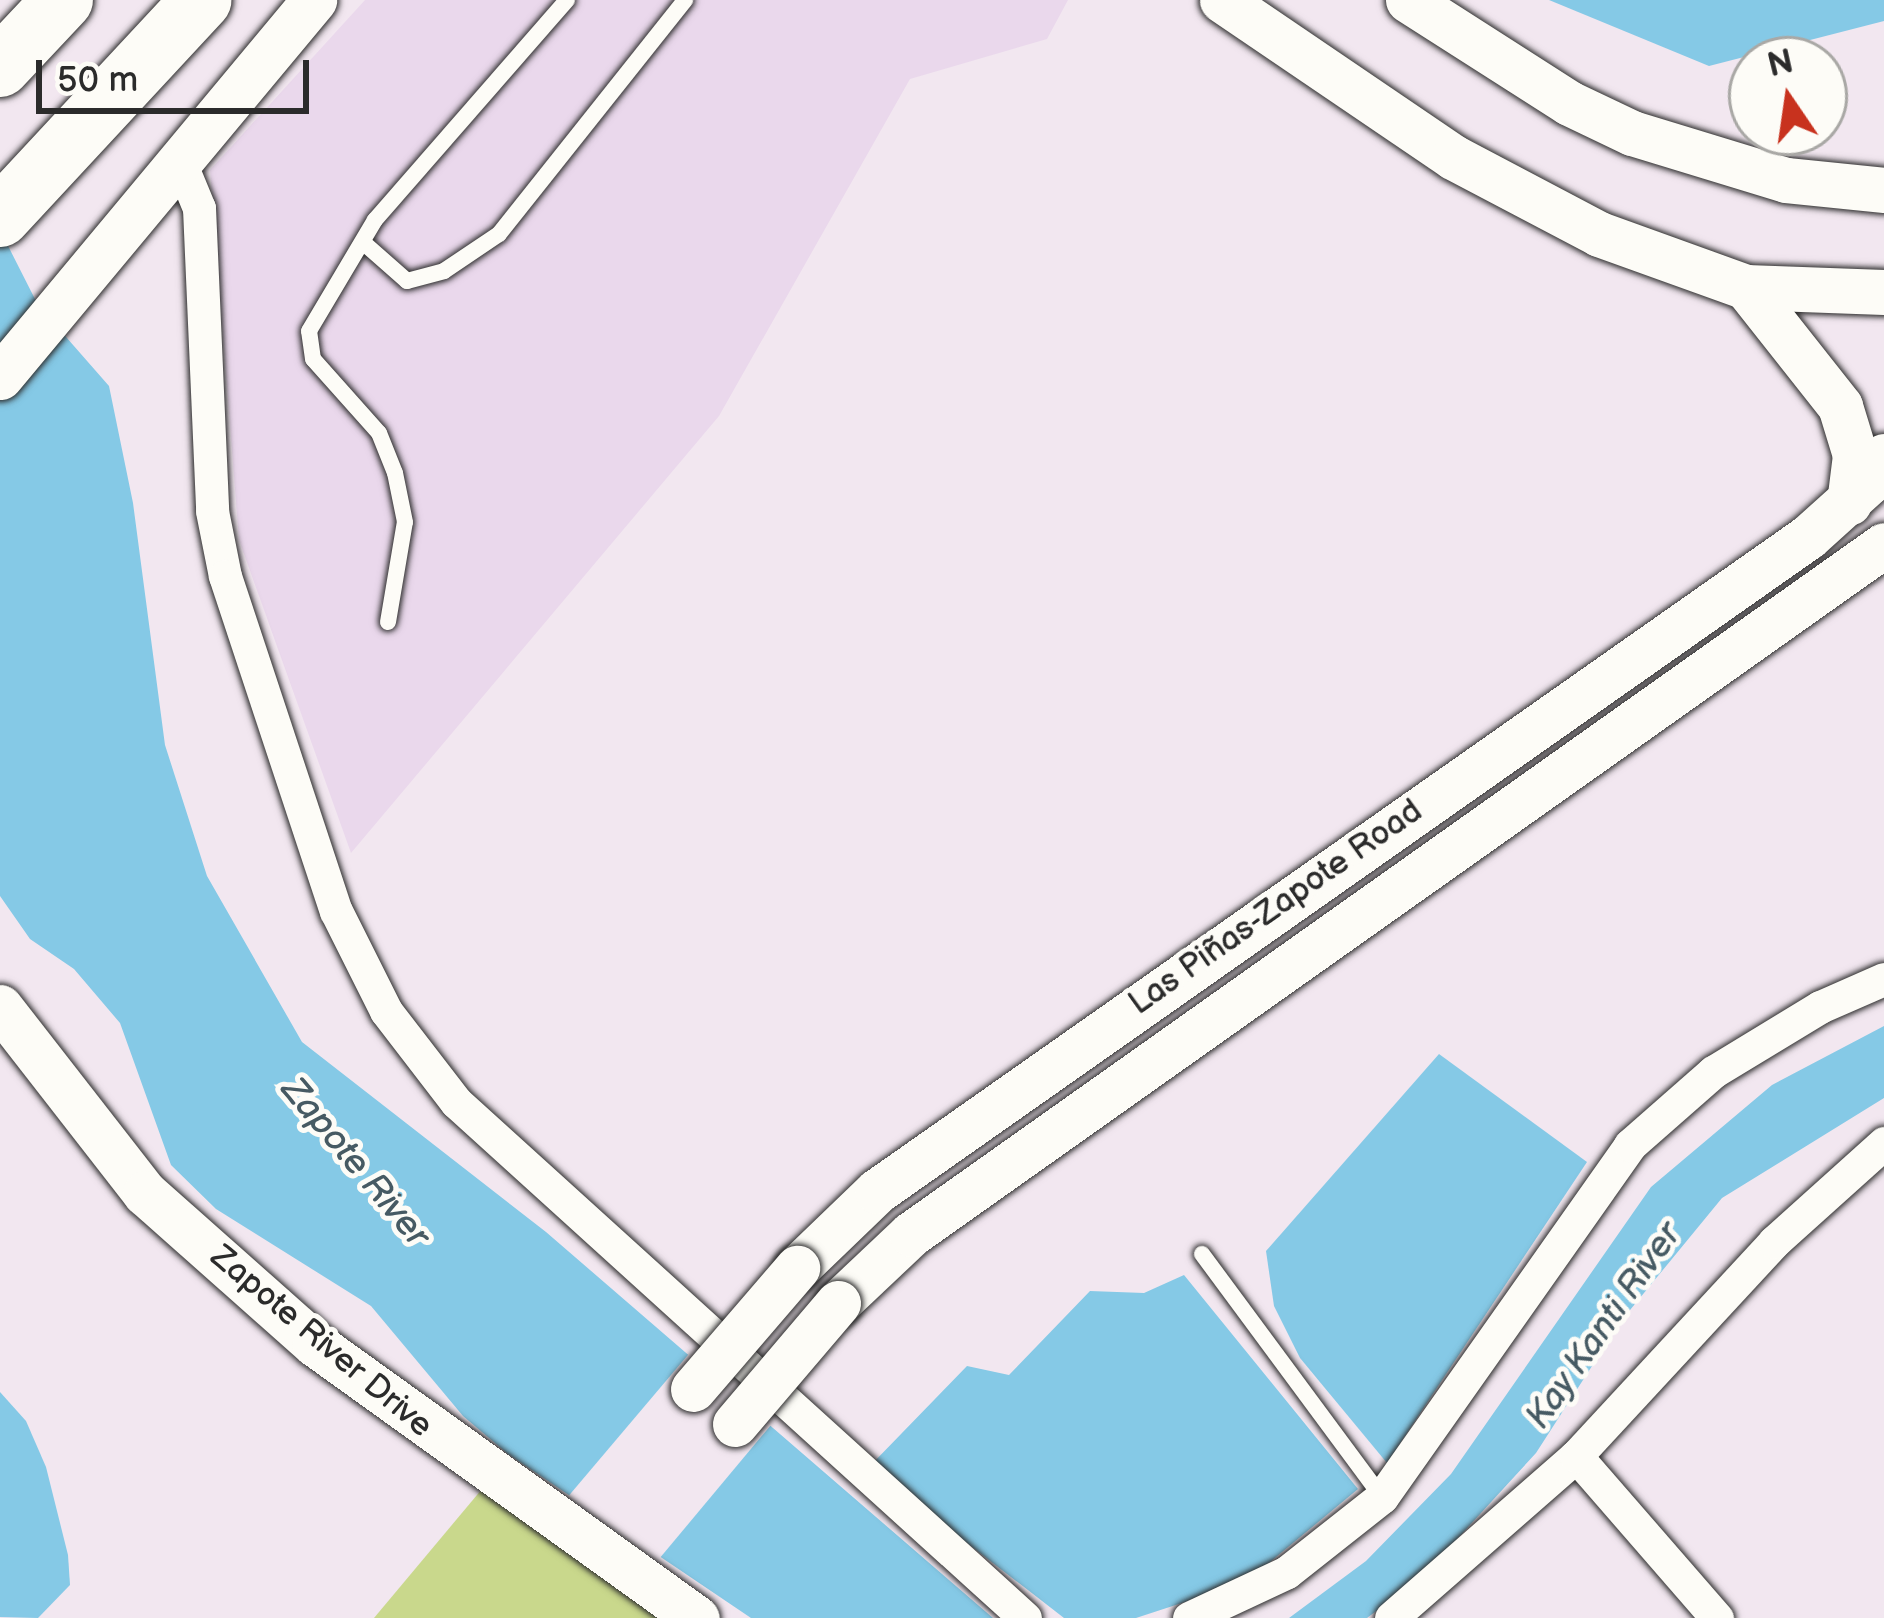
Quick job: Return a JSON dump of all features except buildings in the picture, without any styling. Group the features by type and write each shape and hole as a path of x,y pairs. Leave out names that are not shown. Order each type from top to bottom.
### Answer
{"highway":[{"path":"0,67 63,0"},
{"path":"5,212 202,0"}],"main road":[{"path":"0,376 314,0"},
{"path":"1222,0 1453,158 1532,202 1746,287 1884,292"},
{"path":"1408,0 1569,103 1632,133 1786,180 1884,190"},
{"path":"1746,287 1840,406 1855,455 1849,503"},
{"name":"Las Piñas-Zapote Road","path":"694,1389 796,1268 877,1191 1849,503 1884,456"},
{"name":"Las Piñas-Zapote Road","path":"735,1424 838,1303 910,1234 1884,545"},
{"name":"Zapote River Drive","path":"0,1007 145,1193 315,1344 697,1618"}],"street":[{"path":"179,162 199,208 212,511 225,576 336,911 377,995 456,1102 1025,1618"},
{"path":"1189,1618 1287,1572 1382,1497 1630,1144 1713,1072 1820,1007 1884,979"},
{"path":"1390,1618 1576,1456 1774,1242 1884,1143"},
{"path":"1576,1456 1717,1618"}],"lane":[{"path":"388,622 404,522 395,473 379,433 305,344 375,220 567,0"},
{"path":"364,244 407,280 444,272 499,234 685,0"},
{"path":"1202,1254 1382,1497"}],"shaded area":[{"path":"365,0 1068,0 1047,39 910,79 719,416 351,853 239,540 210,170"}],"green space":[{"path":"482,1489 667,1618 374,1618"}],"water":[{"path":"1549,0 1884,0 1884,21 1826,36 1728,36 1728,61 1709,66"},
{"name":"Zapote River","path":"0,230 38,305 109,386 133,503 165,745 207,876 302,1042 546,1232 993,1618 751,1618 508,1454 463,1416 371,1306 216,1209 171,1165 120,1023 74,969 30,939 0,896"},
{"name":"Kay Kanti River","path":"1884,1026 1884,1098 1722,1198 1621,1321 1536,1453 1425,1574 1367,1618 1289,1618 1366,1561 1451,1474 1651,1187 1772,1085"},
{"path":"1439,1054 1587,1162 1387,1463 1300,1358 1274,1306 1266,1251"},
{"path":"1184,1275 1358,1489 1246,1582 1136,1618 1064,1618 869,1467 967,1366 1009,1375 1090,1291 1144,1293"},
{"path":"0,1392 26,1421 46,1467 68,1555 70,1585 38,1618 0,1617"}],"pier":[{"path":"693,1349 776,1419 659,1559 566,1499"}]}
